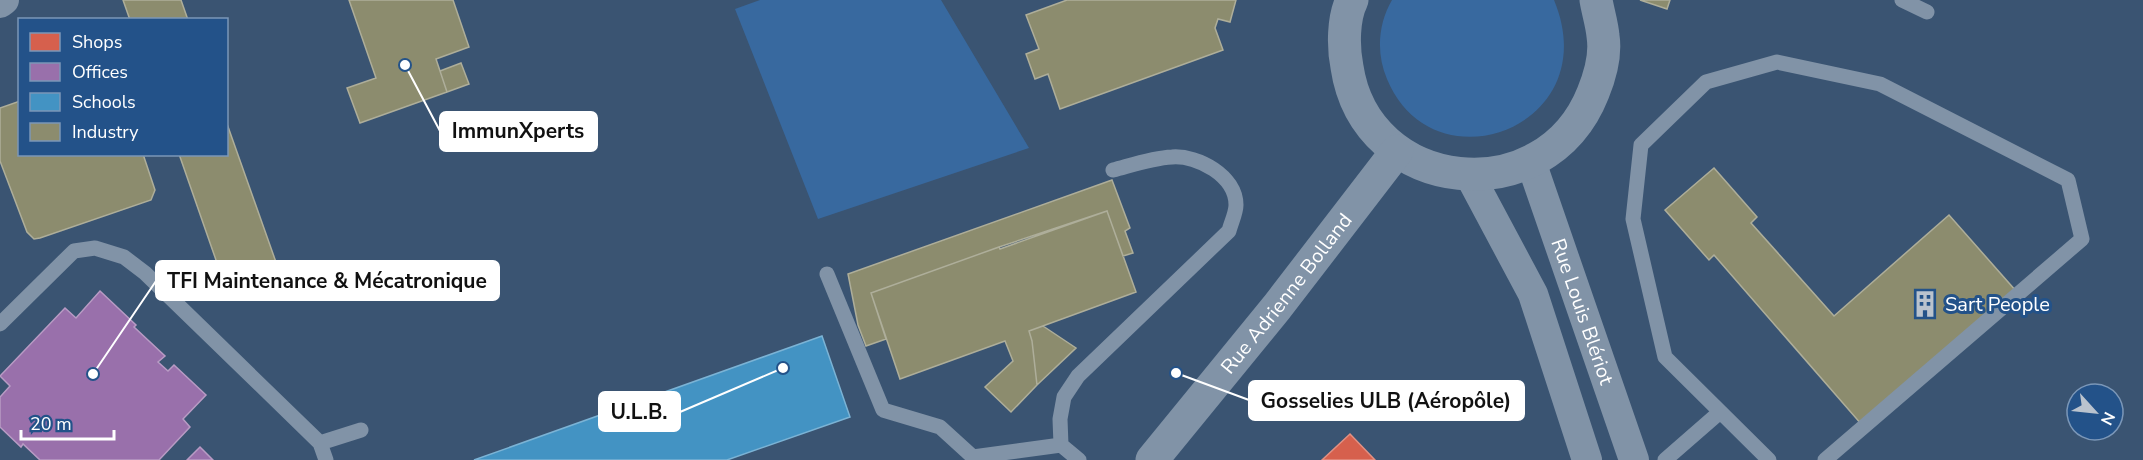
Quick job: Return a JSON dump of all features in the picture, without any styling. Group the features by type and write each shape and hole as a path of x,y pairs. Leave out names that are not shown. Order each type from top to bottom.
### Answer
{"street":[{"path":"0,3 4,0"},
{"path":"1352,0 1343,45 1349,86 1368,122 1397,151 1431,169 1470,176 1501,173 1531,162 1562,140 1586,111 1600,75 1604,37 1596,0"},
{"name":"Rue Adrienne Bolland","path":"1152,460 1277,307 1397,151"},
{"name":"Rue Louis Blériot","path":"1531,162 1635,460"},
{"path":"1470,176 1533,294 1587,460"}],"lane":[{"path":"1902,0 1927,12"},
{"path":"1769,460 1665,357 1634,219 1641,145 1706,82 1777,62 1880,84 2068,180 2082,239 1825,460"},
{"path":"1061,445 1060,419 1064,397 1078,376 1229,231 1236,206 1233,189 1220,174 1199,162 1174,157 1113,170"},
{"path":"0,324 74,251 95,248 124,257 145,273 320,443 326,460"},
{"path":"827,274 883,410 940,428 973,457 1061,445 1079,460"},
{"path":"1665,460 1720,412"},
{"path":"320,443 361,430"}],"shaded area":[{"path":"760,0 941,0 1029,148 818,219 735,9"},
{"path":"1392,0 1554,0 1564,44 1557,82 1537,110 1508,129 1474,137 1440,132 1410,113 1387,79 1383,69 1380,49 1381,29"}],"building: Shops":[{"path":"1350,434 1375,460 1322,460"}],"building: Offices":[{"path":"100,291 165,356 158,362 168,371 174,365 206,395 183,419 190,427 159,460 40,460 23,444 21,447 0,427 0,397 10,386 0,376 65,308 76,318"},
{"path":"200,447 213,460 187,460"}],"building: Schools":[{"path":"822,336 850,417 727,460 474,460"}],"building: Industry":[{"path":"123,0 181,0 187,18 129,18"},
{"path":"349,0 453,0 469,47 436,59 447,92 360,123 347,88 376,78"},
{"path":"1067,0 1236,0 1230,22 1218,19 1215,28 1223,50 1060,109 1048,74 1035,79 1026,54 1039,49 1026,15"},
{"path":"1640,0 1670,0 1667,9"},
{"path":"461,63 469,84 447,92 440,71"},
{"path":"18,102 18,156 144,156 155,190 151,200 34,239 27,232 0,161 0,108"},
{"path":"228,127 277,265 224,283 180,156 228,156"},
{"name":"Sart People","path":"1714,168 1757,217 1751,223 1834,316 1949,215 2016,291 1862,425 1714,255 1709,260 1665,210"},
{"path":"1112,180 1130,228 1125,231 1133,253 1123,256 1107,211 999,247 871,293 886,339 866,346 858,325 848,274"},
{"path":"1107,211 1136,292 1029,331 1037,385 1011,412 985,387 1013,361 1005,341 900,379 871,293"},
{"path":"1043,326 1076,348 1037,385 1029,331"}],"place":[{"name":"ImmunXperts","path":"405,65"},
{"name":"Sart People","path":"1925,304"},
{"name":"U.L.B.","path":"783,368"},
{"name":"Gosselies ULB (Aéropôle)","path":"1176,373"},
{"name":"TFI Maintenance & Mécatronique","path":"93,374"}]}
